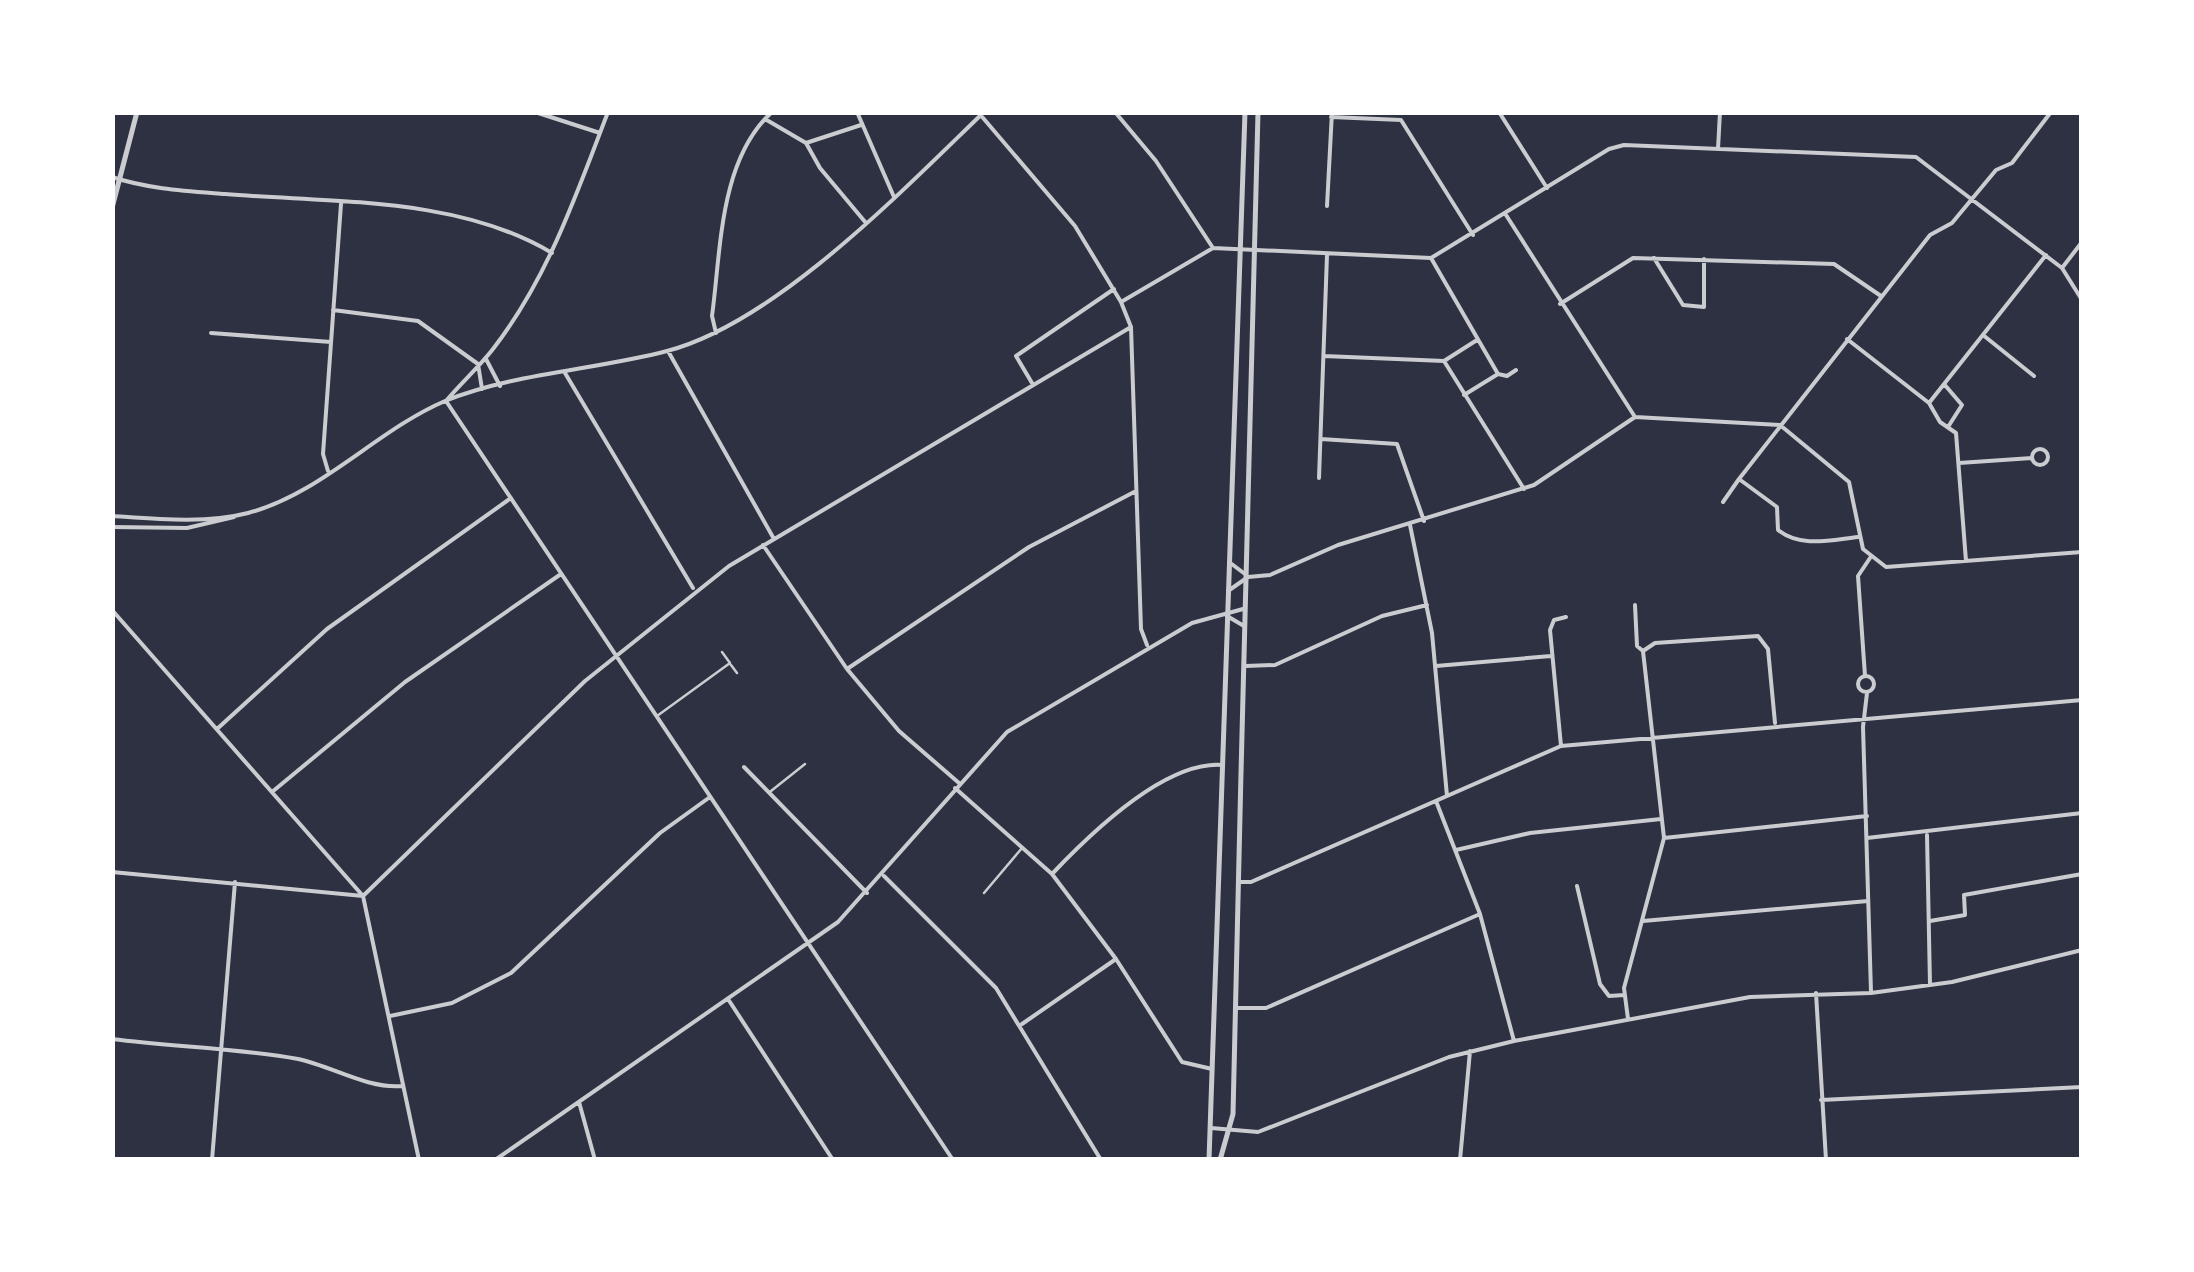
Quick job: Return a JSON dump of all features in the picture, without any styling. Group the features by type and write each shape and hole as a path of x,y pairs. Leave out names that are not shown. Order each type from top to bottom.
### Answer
{"street":[{"path":"112,208 116,178 137,112"},
{"path":"535,112 600,133"},
{"path":"446,401 485,358 552,253 608,112"},
{"path":"716,334 712,316 726,209 740,164 772,112"},
{"path":"857,112 894,197"},
{"path":"1115,112 1156,160 1213,248"},
{"path":"1209,1160 1245,112"},
{"path":"1220,1160 1230,1131 1236,1008 1248,577 1245,480 1258,112"},
{"path":"1396,112 1473,235"},
{"path":"1498,112 1547,188"},
{"path":"1718,149 1720,112"},
{"path":"1723,502 1930,235 1952,223 1996,170 2012,164 2052,112"},
{"path":"112,527 187,528 215,524 282,499 446,401 668,351 716,334 760,308 866,222 980,114 1075,226 1114,289 1131,327 1141,629 1148,647"},
{"path":"1327,206 1332,115 1401,120"},
{"path":"765,118 806,142 820,168 866,222"},
{"path":"806,142 861,126"},
{"path":"1121,302 1213,248 1430,258 1609,149 1624,145 1916,157 2062,268 2082,300"},
{"path":"116,178 190,191 452,215 529,239 552,253"},
{"path":"328,471 324,454 340,204"},
{"path":"1506,215 1635,417"},
{"path":"2062,268 2082,242"},
{"path":"1319,478 1327,255"},
{"path":"1929,402 2046,256"},
{"path":"1430,258 1498,374"},
{"path":"1560,304 1633,258 1834,264 1882,296"},
{"path":"1654,258 1683,304 1704,307 1704,259"},
{"path":"1033,385 1016,356 1114,289"},
{"path":"333,310 418,321 478,364 482,390"},
{"path":"362,896 586,681 618,658 694,589 1131,327"},
{"path":"212,332 330,342"},
{"path":"1983,335 2034,376"},
{"path":"1848,339 1929,402 1940,422 1956,433 1966,561"},
{"path":"1324,356 1444,362 1477,340"},
{"path":"668,351 774,539"},
{"path":"485,358 500,386"},
{"path":"1444,362 1524,489"},
{"path":"1464,395 1498,374 1507,376 1516,370"},
{"path":"565,373 694,589"},
{"path":"1944,384 1962,405 1948,428"},
{"path":"446,401 953,1160"},
{"path":"1228,591 1248,577 1270,575 1338,545 1524,489 1635,417 1780,425 1849,482 1856,501 1858,538 1870,558 1886,567 2082,552"},
{"path":"1321,439 1396,444 1404,454 1424,521"},
{"path":"1959,464 2032,458"},
{"path":"1739,479 1777,507 1778,530 1788,538 1800,542 1858,538"},
{"path":"847,670 1029,547 1136,491"},
{"path":"216,729 328,629 510,498"},
{"path":"112,516 186,519 238,515"},
{"path":"1410,525 1428,605 1447,796"},
{"path":"763,545 847,670 899,731 960,783"},
{"path":"1870,558 1858,576 1865,676 1875,686 1867,693 1865,716 1871,992"},
{"path":"1229,562 1248,577"},
{"path":"272,792 418,672 561,574"},
{"path":"1245,666 1275,665 1382,616 1428,605"},
{"path":"1628,1019 1624,996 1664,838 1635,605"},
{"path":"495,1160 809,943 883,875 954,788 1007,732 1192,623 1227,616 1247,607"},
{"path":"112,610 362,896 419,1160"},
{"path":"1227,616 1246,628"},
{"path":"1561,746 1552,623 1566,618"},
{"path":"1643,652 1655,643 1758,636 1768,649 1774,724"},
{"path":"1436,666 1552,656"},
{"path":"1865,676 1858,682 1867,693"},
{"path":"1239,882 1250,882 1561,746 1774,724 2082,700"},
{"path":"1052,874 1082,842 1132,803 1200,764 1222,765"},
{"path":"744,767 867,892"},
{"path":"954,788 1052,874 1116,959 1182,1062 1212,1069"},
{"path":"389,1016 452,1003 511,973 660,833 710,798"},
{"path":"1436,801 1480,914 1514,1041"},
{"path":"1867,838 1927,834 2082,812"},
{"path":"1664,838 1866,816"},
{"path":"1456,850 1530,833 1661,820"},
{"path":"1927,834 1930,985"},
{"path":"112,872 362,896"},
{"path":"1930,921 1965,915 1964,895 2082,874"},
{"path":"883,875 967,954 1022,1024 1101,1160"},
{"path":"212,1160 234,882"},
{"path":"1577,886 1600,984 1609,996 1624,996"},
{"path":"1643,921 1869,901"},
{"path":"1236,1008 1266,1008 1480,914"},
{"path":"1211,1128 1258,1132 1470,1051 1514,1041 1750,997 1871,992 1930,985 2082,950"},
{"path":"1022,1024 1116,959"},
{"path":"1816,993 1826,1160"},
{"path":"728,999 833,1160"},
{"path":"112,1039 304,1060 388,1088 404,1086"},
{"path":"1460,1160 1470,1051"},
{"path":"1821,1100 2082,1088"},
{"path":"579,1102 595,1160"}],"lane":[{"path":"722,652 737,673"},
{"path":"656,717 730,664"},
{"path":"770,792 806,764"},
{"path":"984,893 1023,847"}]}
